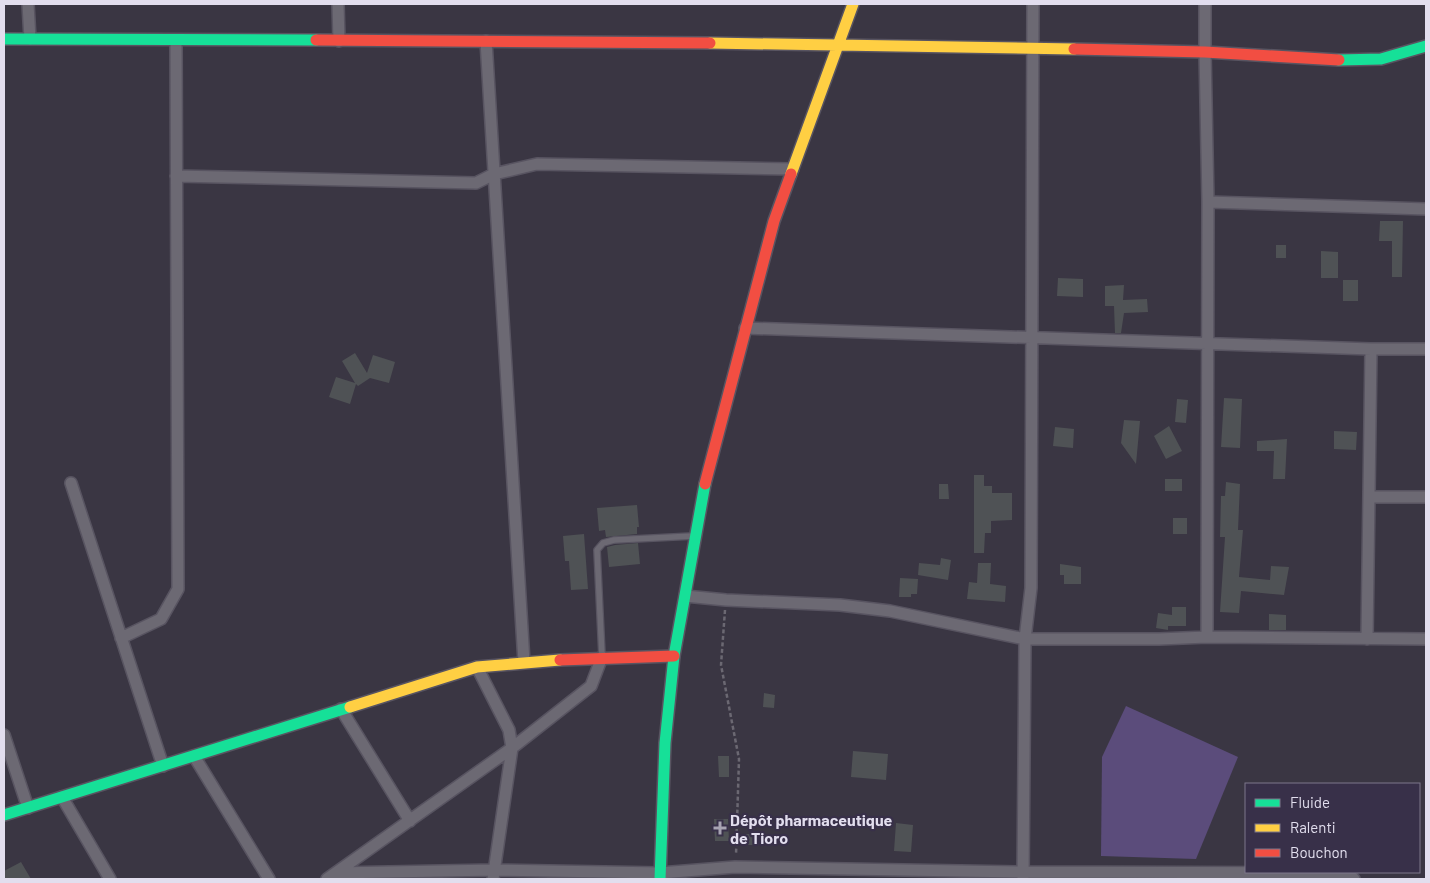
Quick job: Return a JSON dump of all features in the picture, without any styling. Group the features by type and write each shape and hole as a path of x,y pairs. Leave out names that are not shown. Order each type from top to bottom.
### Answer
{"main road":[{"path":"660,876 665,743 674,656 707,471 774,221 853,4"},
{"path":"4,39 486,40 838,44 1205,52 1353,62 1380,59 1426,46"},
{"path":"4,815 477,668 524,662 602,657 674,656"}],"street":[{"path":"28,4 30,39"},
{"path":"338,4 339,41"},
{"path":"1022,876 1025,639 1031,588 1033,4"},
{"path":"1206,4 1208,202 1207,638"},
{"path":"121,638 161,619 178,589 176,40"},
{"path":"486,40 524,662"},
{"path":"176,176 476,182 494,174 537,164 793,169"},
{"path":"1208,202 1426,209"},
{"path":"745,328 1371,349 1426,349"},
{"path":"1367,639 1371,349"},
{"path":"71,483 163,766"},
{"path":"1369,497 1426,496"},
{"path":"685,596 726,600 840,605 890,611 1025,639 1426,639"},
{"path":"332,876 512,748 591,686 602,657"},
{"path":"477,668 505,723 512,748 494,874"},
{"path":"341,709 410,820"},
{"path":"4,735 28,808"},
{"path":"194,756 269,879"},
{"path":"62,798 110,879"},
{"path":"332,876 494,874 660,876 735,867 1022,876 1347,873 1354,879"}],"lane":[{"path":"602,657 597,550 603,543 614,540 696,536"}],"path":[{"path":"726,600 721,665 739,760 735,867"}],"shaded area":[{"path":"1126,706 1238,757 1196,859 1101,856 1102,757"}],"building":[{"path":"1380,221 1403,221 1402,277 1392,277 1392,241 1379,241"},
{"path":"1276,245 1286,245 1286,258 1276,258"},
{"path":"1321,251 1338,252 1338,278 1321,278"},
{"path":"1058,278 1083,279 1083,297 1057,296"},
{"path":"1343,280 1358,280 1358,301 1343,301"},
{"path":"1124,285 1123,300 1147,299 1148,312 1124,313 1121,333 1115,333 1114,306 1105,306 1105,286"},
{"path":"355,353 367,373 373,355 395,362 389,383 370,378 358,386 356,384 350,404 329,397 336,377 355,383 342,361"},
{"path":"1224,398 1242,399 1240,448 1221,447"},
{"path":"1177,399 1188,400 1186,423 1175,422"},
{"path":"1124,420 1140,421 1136,464 1121,443"},
{"path":"1169,426 1182,451 1166,459 1154,436"},
{"path":"1055,427 1074,429 1073,448 1053,446"},
{"path":"1334,431 1357,432 1356,450 1334,449"},
{"path":"1287,439 1285,479 1273,479 1274,451 1257,451 1257,441"},
{"path":"974,475 984,475 984,486 992,486 992,493 1012,493 1012,520 991,521 991,533 985,533 984,553 974,553"},
{"path":"1165,479 1182,479 1182,491 1165,491"},
{"path":"1226,482 1240,484 1238,530 1243,530 1239,577 1270,580 1271,566 1289,567 1284,595 1241,591 1239,613 1220,612 1225,537 1220,537 1221,496 1225,496"},
{"path":"939,484 948,484 949,499 939,499"},
{"path":"637,505 639,527 637,527 637,534 606,537 605,530 599,531 597,508"},
{"path":"1173,518 1187,518 1187,534 1173,534"},
{"path":"584,534 588,589 571,590 569,561 565,561 563,536"},
{"path":"638,543 640,564 609,567 607,547"},
{"path":"941,558 951,560 948,580 918,575 919,563 940,565"},
{"path":"978,563 991,563 990,584 1006,586 1005,602 967,599 969,582 977,583"},
{"path":"1060,564 1081,567 1081,584 1064,584 1064,575 1060,575"},
{"path":"900,578 918,579 917,594 911,594 911,597 899,597"},
{"path":"1172,607 1186,607 1186,626 1168,626 1168,630 1156,628 1158,613 1172,615"},
{"path":"1269,614 1286,615 1286,630 1269,630"},
{"path":"764,693 775,695 774,708 763,707"},
{"path":"853,751 888,754 886,780 851,777"},
{"path":"718,756 729,756 729,777 719,777"},
{"path":"714,819 728,819 729,841 715,841"},
{"path":"896,823 913,825 911,852 894,851"},
{"path":"744,834 761,834 761,845 744,845"},
{"path":"21,862 31,879 4,879 4,871"}],"traffic: fast":[{"path":"4,39 316,40"},
{"path":"1339,60 1381,59 1426,46"},
{"path":"660,879 665,743 674,656 705,484"},
{"path":"4,815 350,707"}],"traffic: slow":[{"path":"791,174 853,4"},
{"path":"710,43 1074,49"},
{"path":"350,707 477,667 560,660"}],"traffic: jam":[{"path":"316,40 710,43"},
{"path":"1074,49 1205,52 1339,60"},
{"path":"705,484 774,221 791,174"},
{"path":"560,660 674,656"}],"place":[{"name":"Dépôt pharmaceutique de Tioro","path":"720,828"}]}
